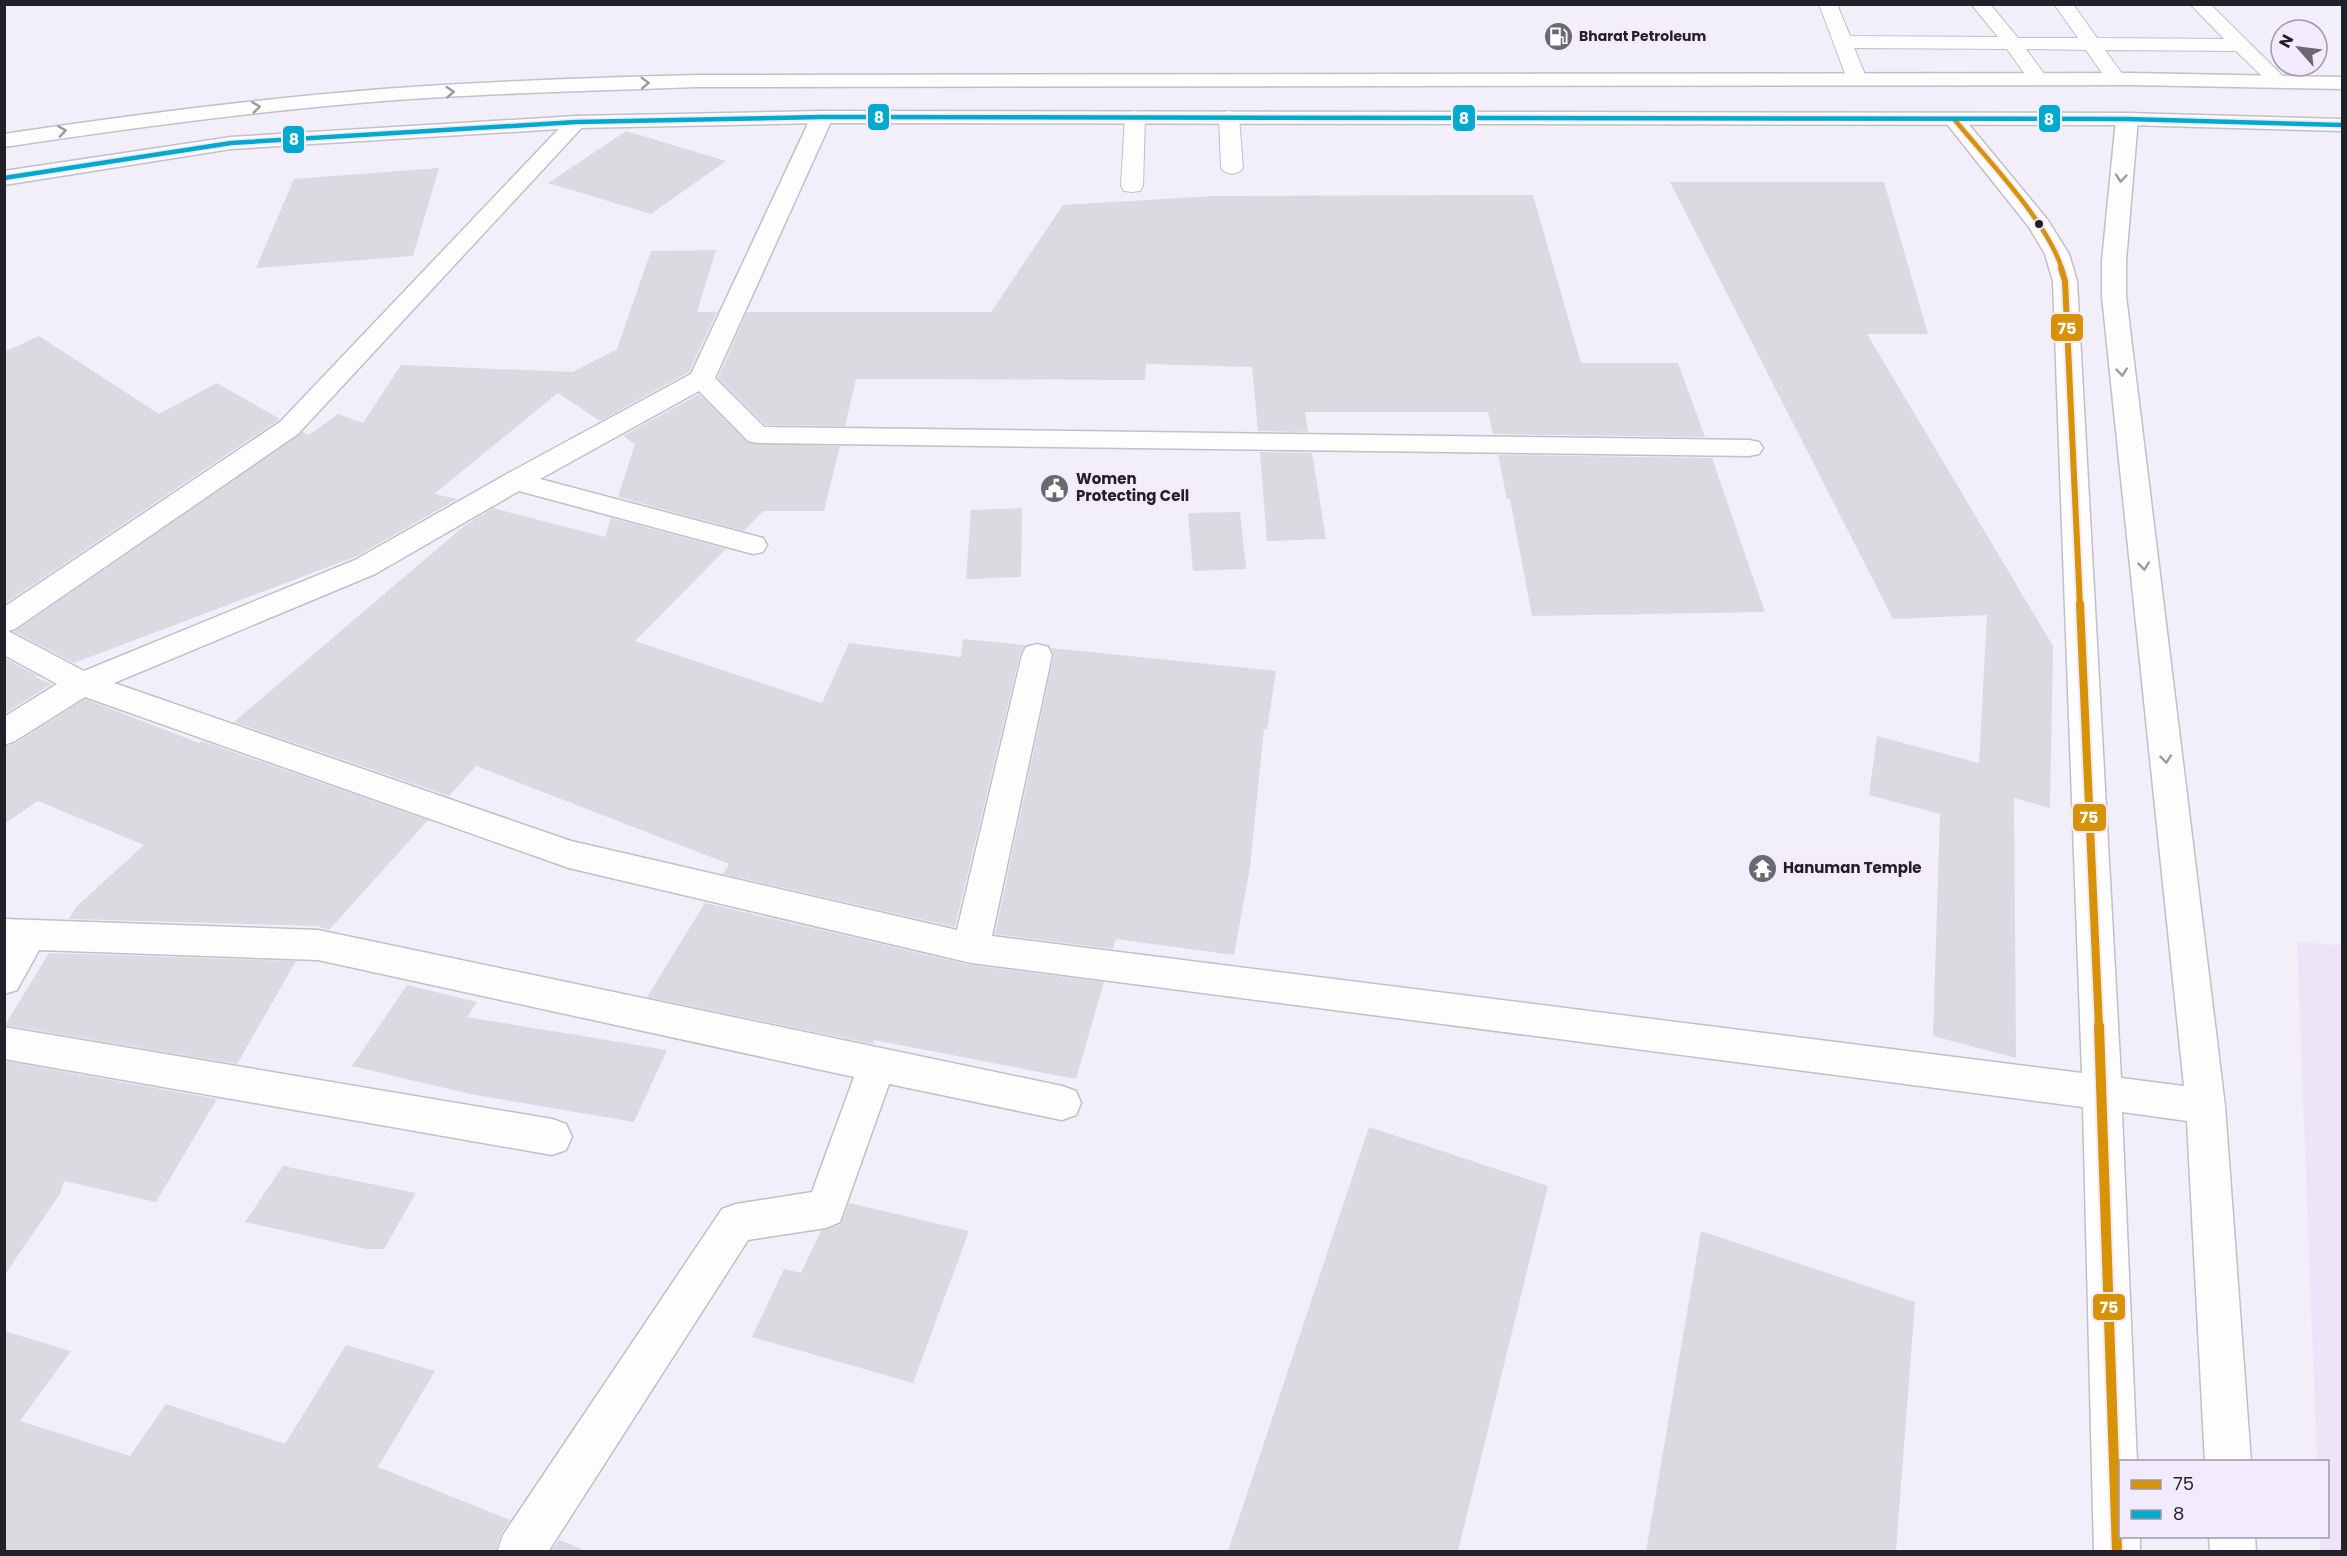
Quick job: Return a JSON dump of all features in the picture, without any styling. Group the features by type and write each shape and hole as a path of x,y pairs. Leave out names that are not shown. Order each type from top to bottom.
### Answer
{"main road":[{"path":"4,141 92,127 285,104 510,88 696,81 2116,79 2343,83"},
{"path":"1001,117 1016,81"},
{"path":"4,733 82,684 365,567 515,481 702,379 822,117"},
{"path":"4,178 231,144 576,122 822,117 1229,117 2127,119 2343,125"},
{"path":"1954,119 2039,224 2057,254 2065,281 2102,1093 2117,1551"},
{"path":"2127,119 2114,261 2114,296 2206,1106 2228,1460"},
{"path":"4,622 289,428 576,122"},
{"path":"702,379 757,435 1749,448"},
{"path":"515,481 753,545"},
{"path":"4,641 82,684 569,854 972,948 2206,1106"},
{"path":"972,948 1037,655"},
{"path":"4,979 17,934 318,945 1062,1103"},
{"path":"4,1043 552,1137"},
{"path":"520,1551 736,1223 825,1209 877,1065"}],"lane":[{"path":"1828,4 1857,80"},
{"path":"1980,4 2038,79"},
{"path":"2063,4 2116,79"},
{"path":"2199,4 2278,81"},
{"path":"1843,42 2241,45"},
{"path":"1132,186 1135,117"},
{"path":"1229,117 1232,168"}],"shaded area":[{"path":"2297,942 2342,945 2342,1551 2320,1551 2320,1538 2329,1538 2329,1460 2317,1460"}],"building":[{"path":"626,131 726,161 651,214 548,183"},
{"path":"439,168 413,256 256,268 294,179"},
{"path":"1670,182 1884,182 1928,334 1867,334 2053,646 2050,808 2014,798 2016,1058 1933,1036 1940,814 1869,795 1877,736 1979,763 1987,615 1893,619"},
{"path":"1533,195 1581,363 1678,363 1705,437 1493,434 1488,412 1305,412 1308,432 1258,431 1252,367 1146,364 1145,380 856,379 845,426 765,425 718,378 747,312 991,312 1063,205 1214,196"},
{"path":"716,250 697,312 717,312 689,372 600,421 558,393 434,494 457,499 357,556 74,663 14,632 303,432 309,435 338,414 363,423 401,365 573,372 617,349 651,251"},
{"path":"39,336 159,414 217,383 280,419 4,604 4,352"},
{"path":"699,394 748,443 840,446 824,511 763,511 744,531 618,497 635,444 623,436"},
{"path":"1260,452 1312,453 1326,539 1267,541"},
{"path":"1498,455 1712,458 1765,612 1532,616 1510,499 1507,499"},
{"path":"493,508 605,537 611,518 726,549 635,641 822,703 849,643 961,657 963,639 1025,645 1020,654 955,927 723,874 729,864 476,766 449,796 234,722 464,526"},
{"path":"1022,508 1021,577 966,579 971,510"},
{"path":"1240,512 1246,569 1193,571 1188,513"},
{"path":"1051,648 1276,671 1267,730 1264,729 1250,867 1234,955 1116,939 1113,949 995,934 1054,655"},
{"path":"4,658 38,676 35,677 52,684 4,714"},
{"path":"85,699 199,743 202,741 428,820 329,930 317,926 69,919 76,907 144,845 38,801 4,824 4,747 16,743"},
{"path":"705,903 970,965 1104,982 1076,1079 874,1040 873,1044 647,997"},
{"path":"49,953 296,961 237,1064 5,1025"},
{"path":"407,985 477,1002 467,1017 667,1050 634,1122 470,1094 352,1066"},
{"path":"4,1061 217,1099 156,1202 64,1181 60,1194 4,1276"},
{"path":"1369,1127 1548,1186 1458,1551 1228,1551"},
{"path":"283,1166 416,1193 384,1249 366,1249 245,1222"},
{"path":"849,1203 969,1231 913,1383 752,1337 784,1269 801,1273 821,1231 841,1224"},
{"path":"1701,1231 1915,1302 1896,1551 1646,1551"},
{"path":"4,1331 71,1351 20,1421 130,1456 166,1404 285,1444 346,1345 435,1371 378,1467 510,1520 501,1534 495,1551 4,1551"},
{"path":"559,1540 582,1549 582,1551 551,1551"}],"transit line":[{"name":"8","path":"4,178 231,143 576,122 822,117 2127,119 2342,125"},
{"name":"75","path":"1954,119 2039,224 2057,254 2065,281 2102,1093 2117,1552"}],"place":[{"name":"Bharat Petroleum","path":"1558,36"},
{"name":"Women Protecting Cell","path":"1055,488"},
{"name":"Hanuman Temple","path":"1762,868"}]}
